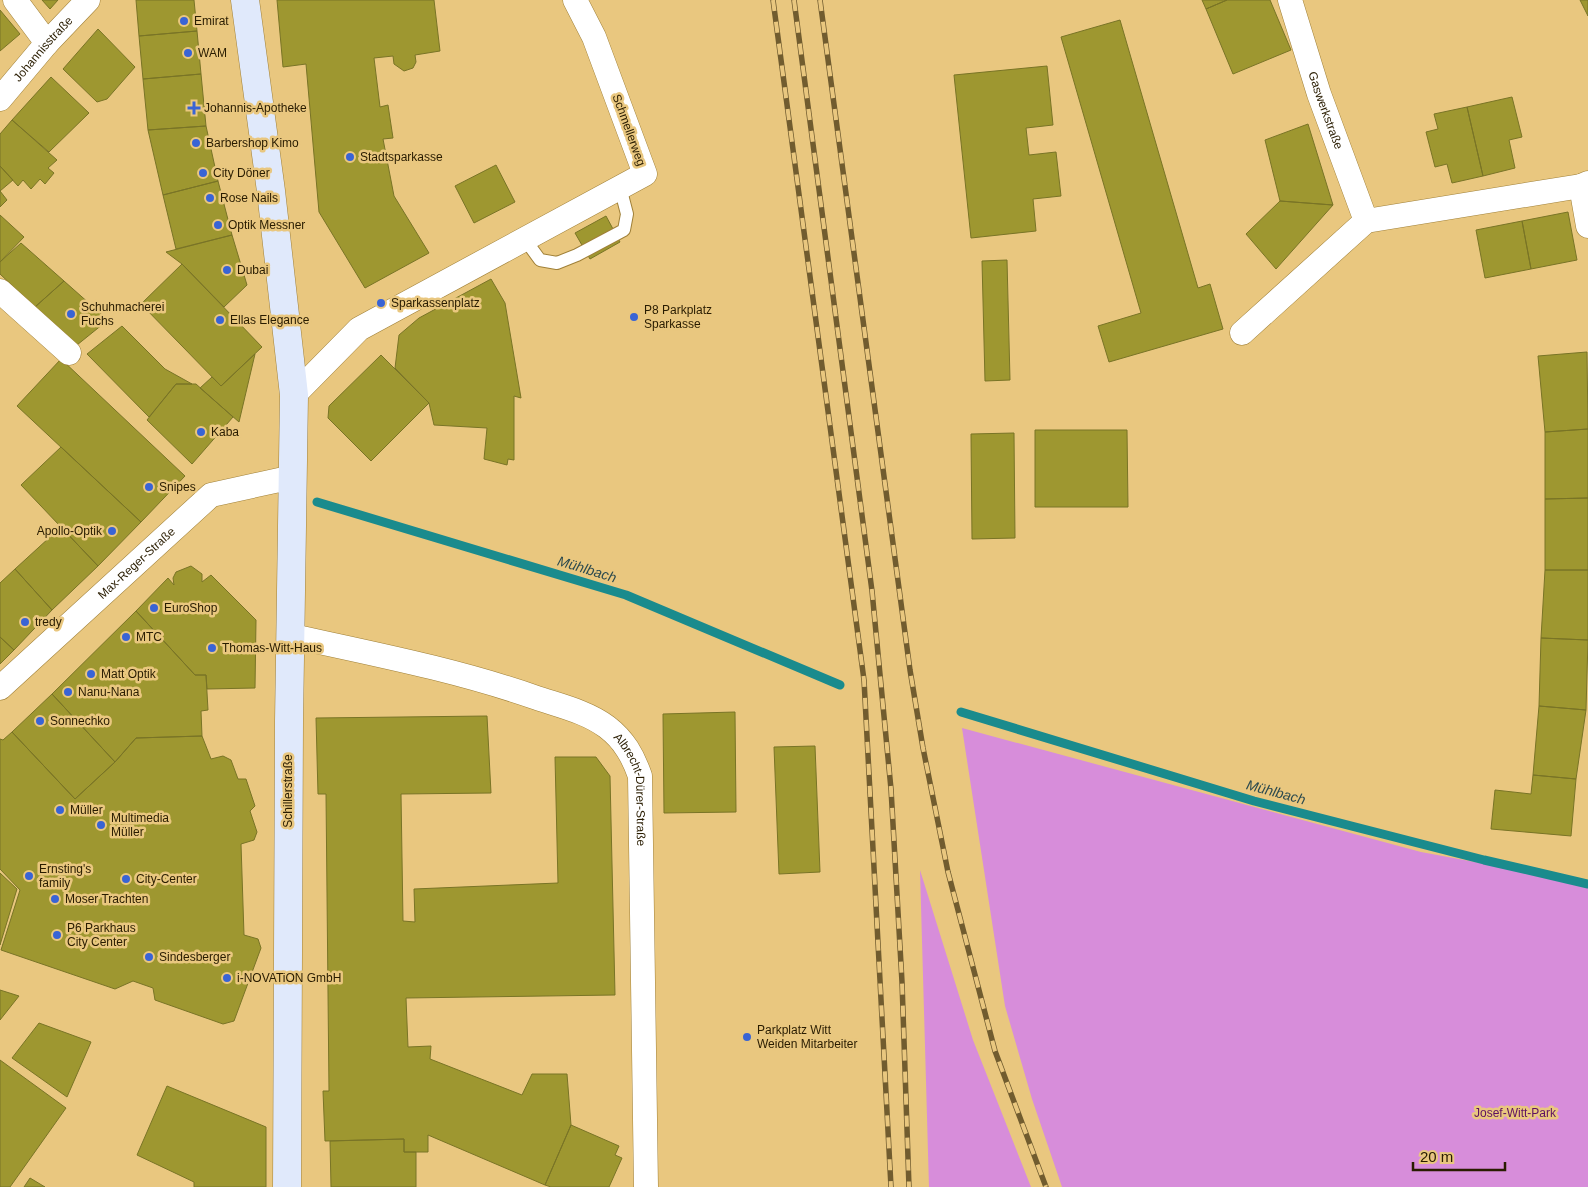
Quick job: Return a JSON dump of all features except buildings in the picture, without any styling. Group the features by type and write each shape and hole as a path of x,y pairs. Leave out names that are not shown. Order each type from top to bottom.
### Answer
{"main road":[{"name":"Schillerstraße","path":"245,0 294,395 292,636 288,722 288,1187"}],"street":[{"path":"15,0 46,43"},
{"name":"Johannisstraße","path":"0,99 46,43 88,0"},
{"name":"Schmellerweg","path":"516,242 645,174 594,36 575,0"},
{"name":"Gaswerkstraße","path":"1290,0 1319,94 1366,221"},
{"path":"1242,333 1366,221 1585,185 1588,226"},
{"path":"294,395 358,329 516,242"},
{"path":"0,290 69,353"},
{"name":"Max-Reger-Straße","path":"0,688 211,495 293,477"},
{"name":"Albrecht-Dürer-Straße","path":"292,636 490,681 580,712 606,726 622,740 634,759 640,776 646,1187"}],"lane":[{"path":"516,242 540,260 557,263 604,241 624,230 627,214 620,187"}],"green space":[{"name":"Josef-Witt-Park","path":"962,728 1421,852 1588,883 1588,1187 1062,1187 1032,1099 1005,1006"},
{"path":"920,870 973,1040 1031,1187 929,1187"}],"waterway":[{"name":"Mühlbach","path":"317,502 626,595 840,685"},
{"name":"Mühlbach","path":"961,712 1254,801 1484,860 1588,884"}],"railway":[{"path":"773,0 864,680 891,1187"},
{"path":"794,0 872,591 891,789 902,982 909,1187"},
{"path":"820,0 910,670 923,748 948,872 995,1051 1046,1187"}],"place":[{"name":"Emirat","path":"184,21"},
{"name":"WAM","path":"188,53"},
{"name":"Johannis-Apotheke","path":"194,108"},
{"name":"Barbershop Kimo","path":"196,143"},
{"name":"Stadtsparkasse","path":"350,157"},
{"name":"City Döner","path":"203,173"},
{"name":"Rose Nails","path":"210,198"},
{"name":"Optik Messner","path":"218,225"},
{"name":"Dubai","path":"227,270"},
{"name":"Sparkassenplatz","path":"381,303"},
{"name":"Schuhmacherei Fuchs","path":"71,314"},
{"name":"P8 Parkplatz Sparkasse","path":"634,317"},
{"name":"Ellas Elegance","path":"220,320"},
{"name":"Kaba","path":"201,432"},
{"name":"Snipes","path":"149,487"},
{"name":"Apollo-Optik","path":"112,531"},
{"name":"EuroShop","path":"154,608"},
{"name":"tredy","path":"25,622"},
{"name":"MTC","path":"126,637"},
{"name":"Thomas-Witt-Haus","path":"212,648"},
{"name":"Matt Optik","path":"91,674"},
{"name":"Nanu-Nana","path":"68,692"},
{"name":"Sonnechko","path":"40,721"},
{"name":"Müller","path":"60,810"},
{"name":"Multimedia Müller","path":"101,825"},
{"name":"Ernsting's family","path":"29,876"},
{"name":"City-Center","path":"126,879"},
{"name":"Moser Trachten","path":"55,899"},
{"name":"P6 Parkhaus City Center","path":"57,935"},
{"name":"Sindesberger","path":"149,957"},
{"name":"i-NOVATiON GmbH","path":"227,978"},
{"name":"Parkplatz Witt Weiden Mitarbeiter","path":"747,1037"}]}
